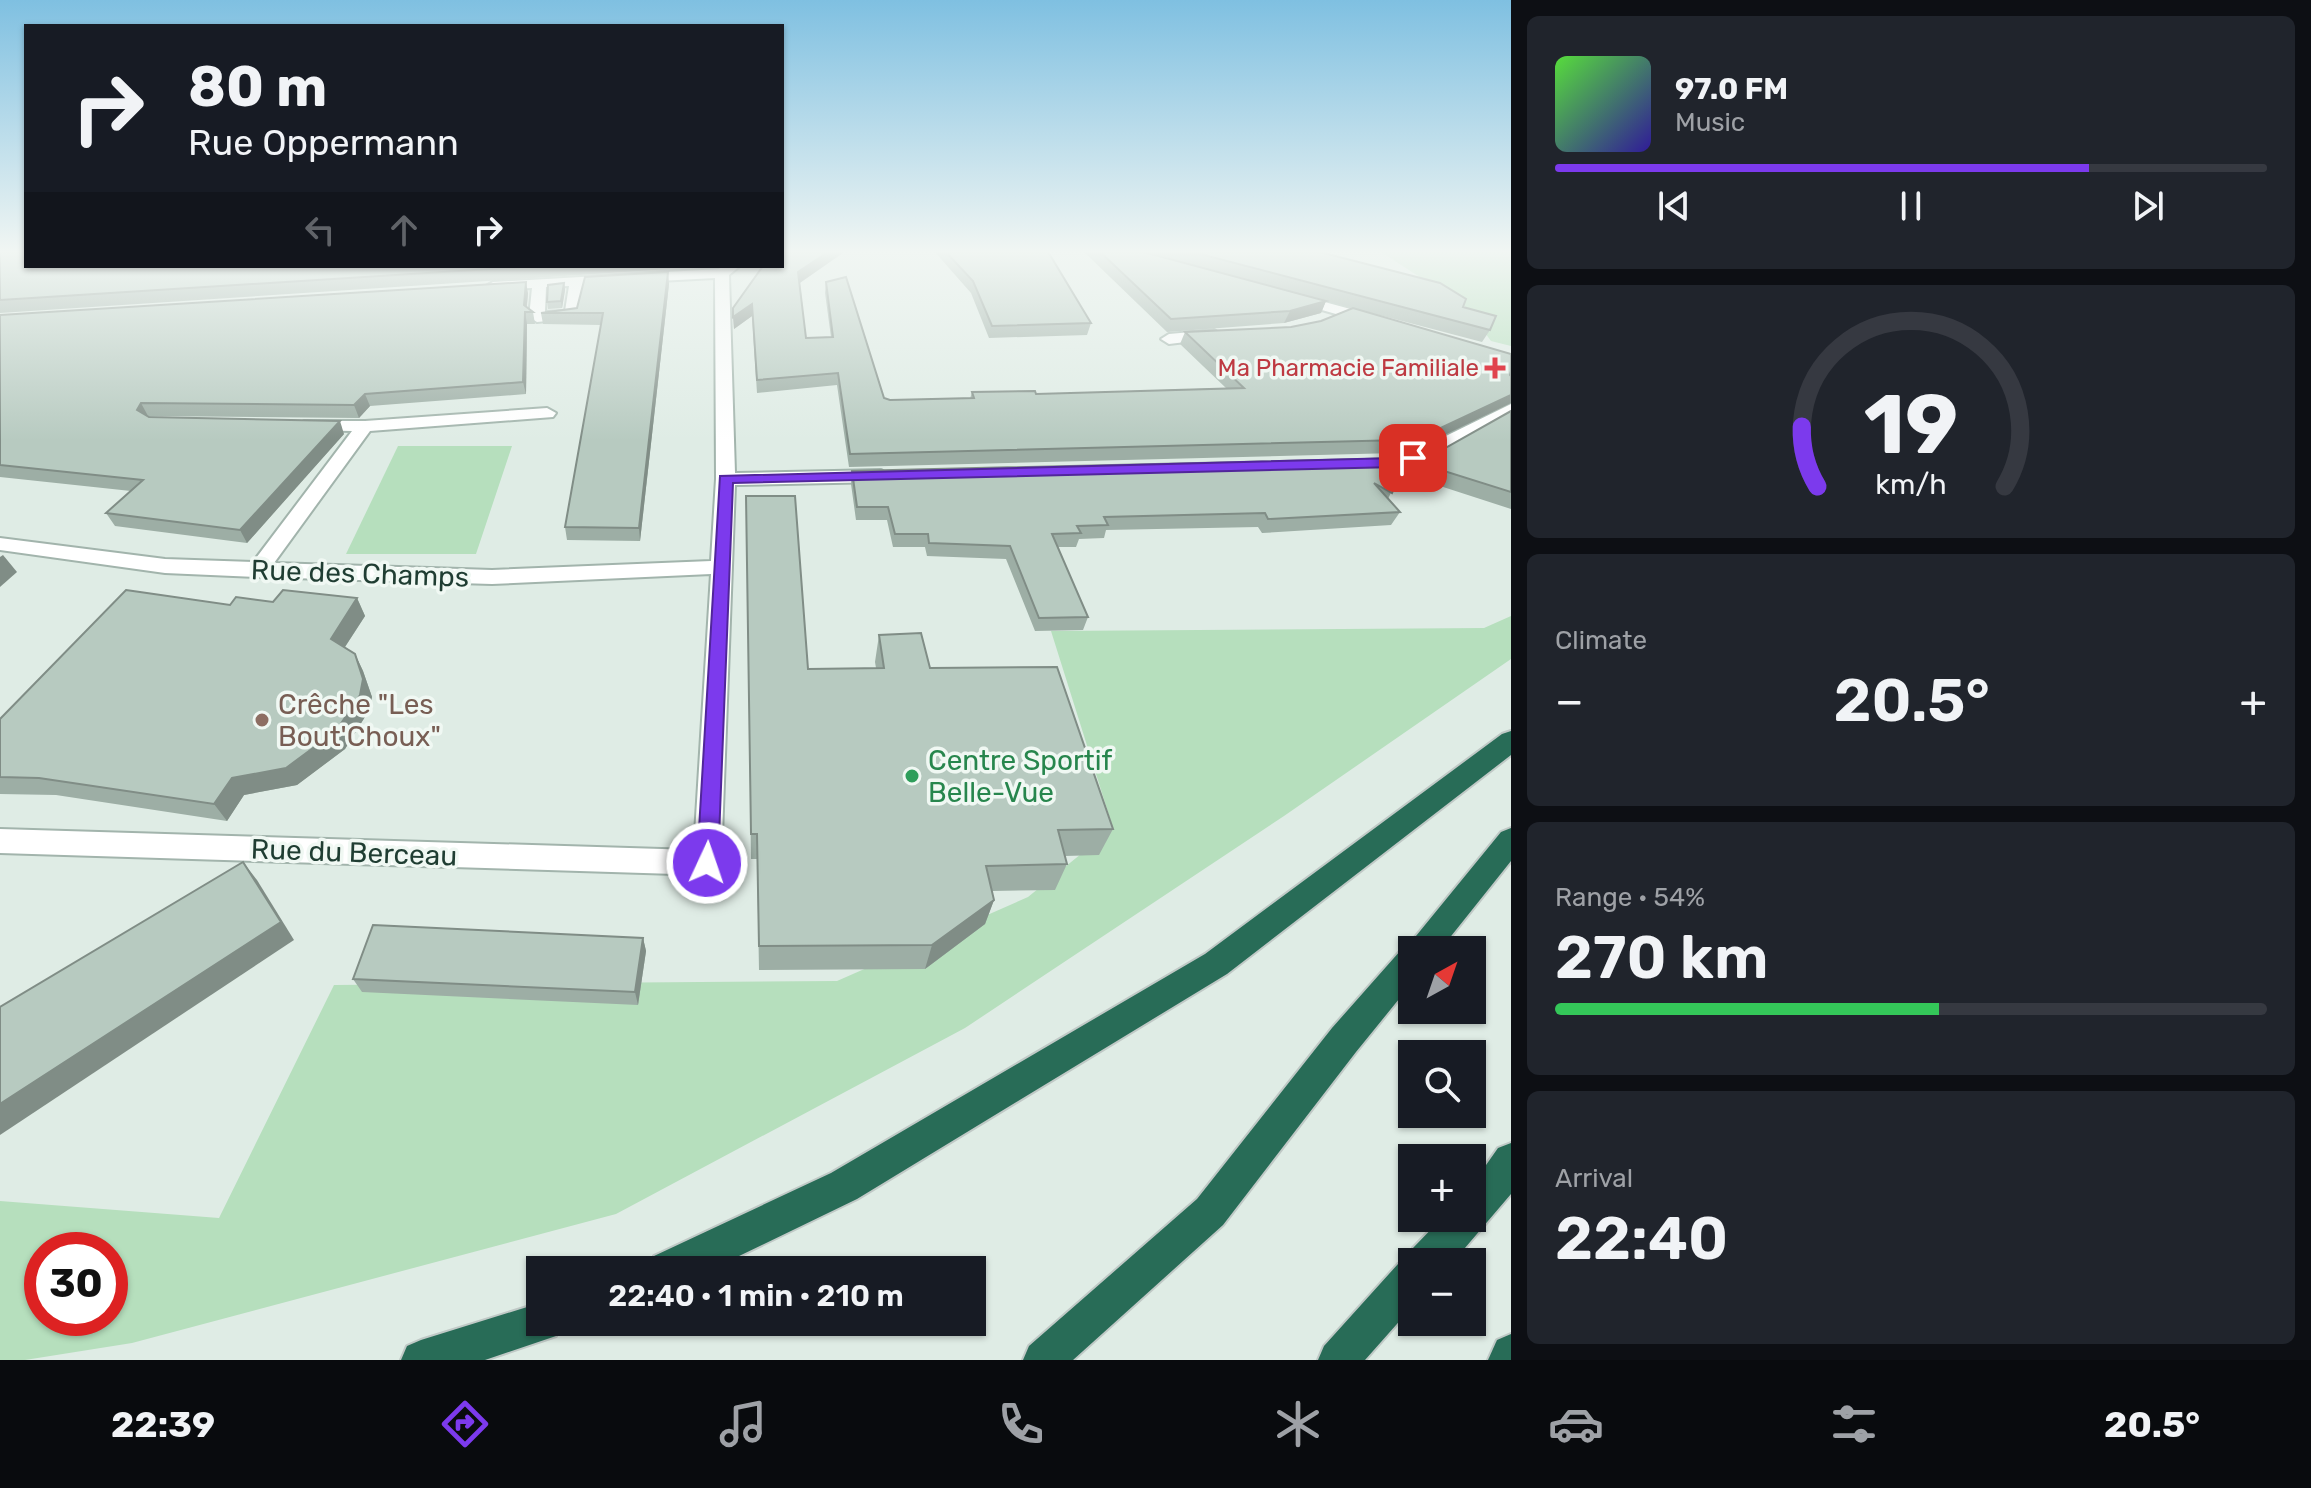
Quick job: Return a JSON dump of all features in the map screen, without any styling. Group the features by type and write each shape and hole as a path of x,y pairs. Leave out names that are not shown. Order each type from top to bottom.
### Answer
{"highway":[{"path":"697,1256 844,1186 1216,964 1511,741"},
{"path":"1433,936 1506,854"},
{"path":"1043,1360 1210,1212 1344,1040 1398,976"},
{"path":"1486,1197 1511,1161"},
{"path":"1440,1248 1454,1232"},
{"path":"1338,1360 1398,1294"},
{"path":"421,1360 526,1327"},
{"path":"1508,1360 1511,1354"}],"street":[{"path":"537,313 537,317 572,313"},
{"path":"720,567 726,479 728,313"},
{"path":"1322,323 1343,313"},
{"path":"1351,313 1391,325"},
{"path":"1169,339 1227,334"},
{"path":"1382,463 1430,453 1511,409"},
{"path":"290,425 365,426 547,413"},
{"path":"258,570 365,426"},
{"path":"726,479 900,475"},
{"name":"Rue des Champs","path":"0,544 165,566 258,570 492,577 720,567"},
{"name":"Rue du Berceau","path":"0,841 707,863 720,567"}],"green space":[{"path":"1471,313 1511,313 1511,346 1491,341"},
{"path":"398,446 512,446 476,554 346,554"},
{"path":"1511,616 1511,659 1284,816 965,1028 616,1214 132,1343 25,1360 0,1360 0,1201 219,1218 334,985 837,981 1028,897 1113,828 1051,631 1484,628"}],"building":[{"path":"525,313 523,382 365,394 354,405 141,403 137,410 149,417 340,421 240,530 106,513 143,480 0,465 0,315"},
{"path":"603,313 663,313 639,528 565,527"},
{"path":"753,313 803,313 806,338 833,337 830,313 857,313 884,398 890,400 974,398 972,392 1035,391 1036,394 1244,388 1185,332 1291,327 1340,313 1372,313 1511,354 1511,395 1430,433 1403,440 850,454 838,373 757,380"},
{"path":"987,313 1085,313 1091,323 992,326"},
{"path":"1165,313 1253,313 1171,319"},
{"path":"1427,313 1496,316 1490,330"},
{"path":"1511,411 1511,492 1406,459 1392,493 1374,483 1400,512 1268,519 1265,513 1104,517 1108,525 1077,526 1081,533 1052,534 1088,617 1039,618 1010,546 929,543 928,534 895,534 888,507 857,507 852,471 1405,458 1447,447"},
{"name":"Centre Sportif Belle-Vue","path":"746,496 795,496 808,669 884,668 879,635 921,633 930,668 1057,667 1113,829 1058,830 1067,864 986,866 994,900 932,945 759,946 757,834 751,834"},
{"path":"126,590 230,605 236,597 273,602 283,590 357,598 331,639 355,654 363,679 360,695 336,731 286,768 232,778 214,804 39,778 0,777 0,719"},
{"path":"243,862 281,922 0,1104 0,1007"},
{"path":"373,925 643,938 635,992 353,979"}],"place":[{"name":"Ma Pharmacie Familiale","path":"1495,368"},
{"name":"Crêche \"Les Bout'Choux\"","path":"262,720"},
{"name":"Centre Sportif Belle-Vue","path":"912,776"}],"route":[{"path":"707,863 726,479 1216,468 1397,462 1413,458"}]}
